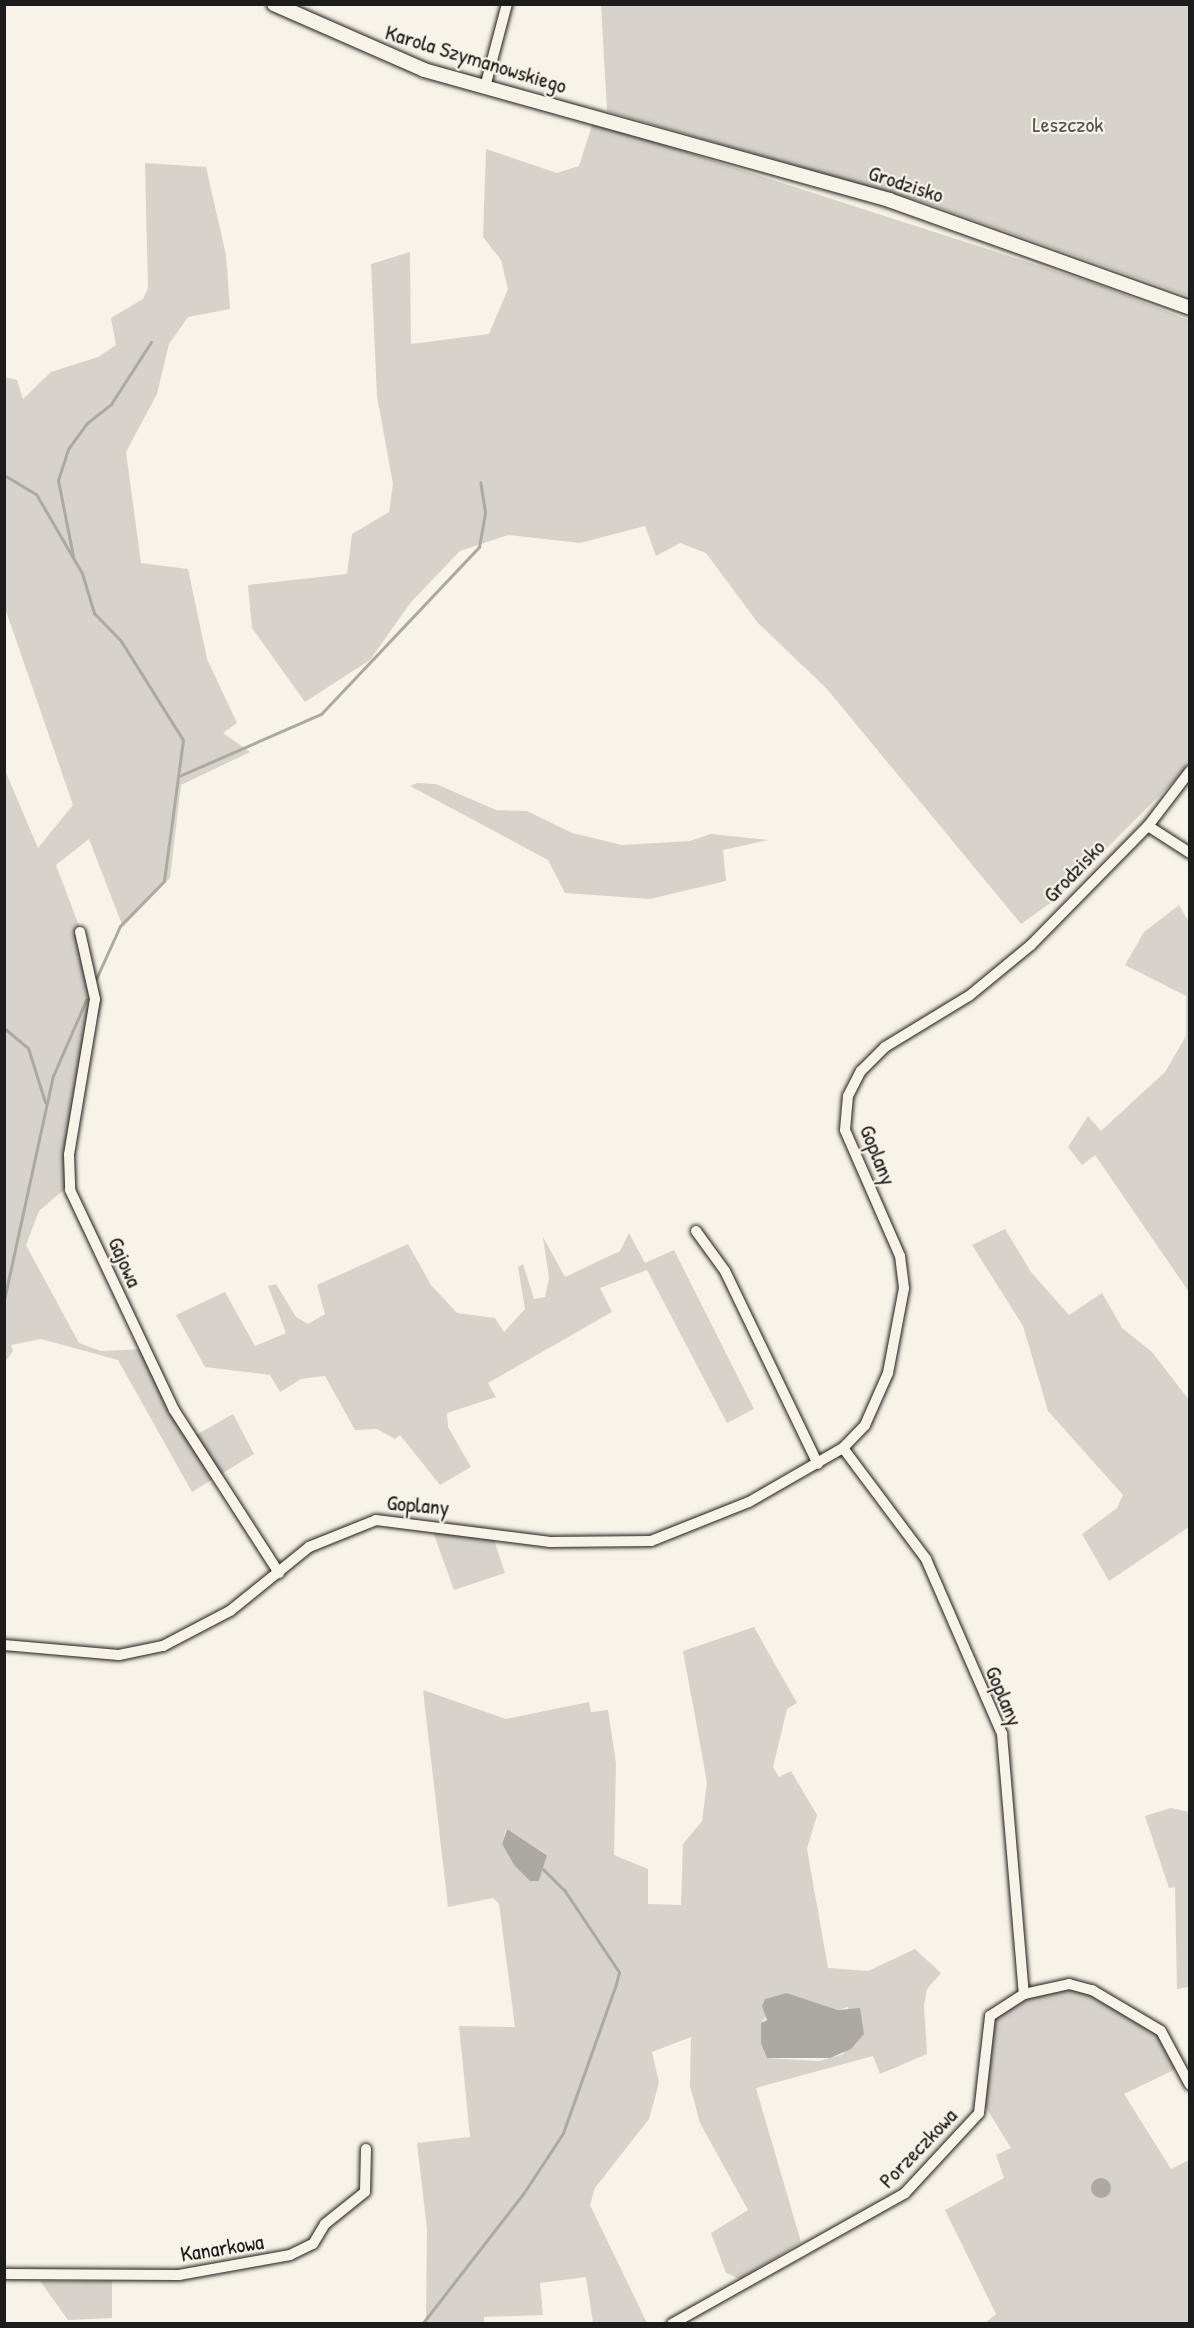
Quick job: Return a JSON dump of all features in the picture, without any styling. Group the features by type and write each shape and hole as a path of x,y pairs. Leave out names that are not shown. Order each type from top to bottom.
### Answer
{"street":[{"name":"Karola Szymanowskiego","path":"274,4 398,61 603,118"},
{"path":"485,87 507,4"},
{"name":"Grodzisko","path":"603,118 899,203 1190,308"},
{"name":"Grodzisko","path":"1031,945 1148,826 1190,771"},
{"path":"1148,826 1190,853"},
{"name":"Gajowa","path":"80,932 95,999 69,1155 70,1190 174,1410 279,1573"},
{"name":"Goplany","path":"4,1645 138,1653 178,1639 230,1611 335,1533 376,1520 549,1542 651,1541 749,1502 843,1448 865,1425 885,1383 904,1288 900,1256 845,1130 848,1095 861,1071 885,1047 969,996 1031,945"},
{"path":"696,1231 725,1271 818,1464"},
{"name":"Goplany","path":"843,1448 926,1559 1002,1734 1024,1994"},
{"name":"Porzeczkowa","path":"672,2324 905,2193 979,2113 990,2016 1024,1994 1069,1984 1092,1990 1161,2031 1190,2085"},
{"name":"Kanarkowa","path":"4,2274 179,2275 291,2255 313,2244 325,2224 365,2192 366,2149"},
{"path":"4,2266 17,2274"}],"green space":[{"name":"Leszczok","path":"601,5 1189,5 1189,296 932,205 607,111"},
{"path":"593,122 1099,285 1189,320 1189,766 1056,899 1021,924 827,689 758,623 706,553 680,543 656,556 645,526 580,543 508,535 460,551 411,602 370,660 305,702 252,628 248,585 347,574 352,534 389,512 393,484 377,396 371,264 410,252 411,344 489,334 508,289 501,260 483,237 486,149 557,173 579,166"},
{"path":"145,163 206,167 226,255 230,309 188,317 169,344 157,394 126,452 141,563 188,569 207,659 237,723 223,733 250,752 181,785 170,878 123,927 89,839 56,865 81,931 86,979 94,969 102,1002 99,1017 91,1016 66,1188 39,1211 26,1245 79,1343 101,1351 146,1349 189,1439 233,1414 254,1454 192,1492 118,1360 41,1339 11,1345 13,1351 5,1362 4,768 38,848 73,805 5,608 5,377 17,380 23,399 51,372 98,357 116,345 111,318 143,299 148,288"},
{"path":"417,783 436,784 496,810 527,811 572,833 622,845 690,841 711,834 768,840 723,850 726,881 650,899 565,893 548,860 410,786"},
{"path":"1179,905 1190,924 1189,1292 1095,1155 1082,1165 1068,1147 1088,1116 1101,1131 1165,1072 1186,1036 1186,996 1125,965 1144,932"},
{"path":"1005,1229 1031,1272 1069,1315 1102,1293 1122,1328 1152,1352 1189,1400 1189,1527 1109,1581 1082,1534 1117,1508 1123,1495 1048,1411 1023,1326 972,1245"},
{"path":"629,1233 645,1263 674,1250 754,1409 727,1423 647,1270 600,1288 612,1312 488,1383 496,1397 447,1413 448,1427 471,1467 440,1485 400,1435 395,1439 377,1429 355,1430 325,1376 301,1379 280,1392 270,1375 205,1367 176,1315 225,1292 255,1346 286,1333 268,1286 276,1284 296,1317 308,1324 325,1314 317,1285 408,1244 431,1285 457,1313 495,1318 504,1332 525,1309 518,1267 523,1264 534,1299 545,1297 549,1278 543,1237 565,1277 620,1251"},
{"path":"433,1532 494,1540 505,1573 454,1590"},
{"path":"754,1627 797,1703 787,1709 773,1767 779,1777 791,1771 817,1815 807,1849 828,1968 868,1971 915,1949 941,1973 927,1989 924,2005 927,2054 880,2074 873,2056 756,2088 801,2242 740,2279 726,2273 711,2233 748,2210 700,2123 690,2086 691,2037 652,2052 659,2083 649,2119 595,2188 590,2205 647,2323 593,2323 586,2277 540,2283 543,2315 484,2317 484,2323 426,2323 427,2229 417,2143 470,2137 459,2026 515,2027 499,1904 493,1898 448,1907 423,1690 506,1719 589,1702 591,1712 608,1710 616,1763 614,1855 648,1869 648,1904 681,1905 683,1844 702,1821 707,1782 683,1651","holes":["506,1829 547,1854 539,1881 514,1865 502,1844","787,1993 838,2010 848,2007 844,2054 819,2061 767,2058 761,2023"]},
{"path":"1171,1808 1190,1812 1189,1987 1177,1989 1175,1887 1169,1888 1145,1816"},
{"path":"1074,1987 1148,2028 1162,2039 1178,2068 1124,2094 1171,2169 1189,2160 1189,2323 985,2323 996,2314 945,2210 1004,2178 996,2155 1011,2148 985,2106 991,2030 997,2015 1038,1994"},
{"path":"40,2281 112,2281 112,2318 68,2320"}],"shaded area":[{"path":"507,1829 547,1855 539,1881 530,1881 514,1865 502,1844"},
{"path":"787,1993 838,2010 860,2008 864,2034 851,2049 830,2058 767,2058 761,2043 761,2023 767,2020 762,2006 765,1999"},
{"path":"1097,2178 1105,2178 1111,2184 1111,2192 1105,2198 1097,2198 1091,2192 1091,2184"}],"waterway":[{"path":"73,556 58,480 68,449 87,423 111,404 151,342"},
{"path":"4,475 36,494 82,573 94,613 121,641 183,740 164,881 120,926 96,979"},
{"path":"179,776 321,714 479,547 485,512 480,482"},
{"path":"4,1300 53,1076 86,1000"},
{"path":"4,1028 28,1048 45,1102"},
{"path":"422,2324 523,2194 563,2133 616,1984 619,1972 565,1891 543,1869"}]}
